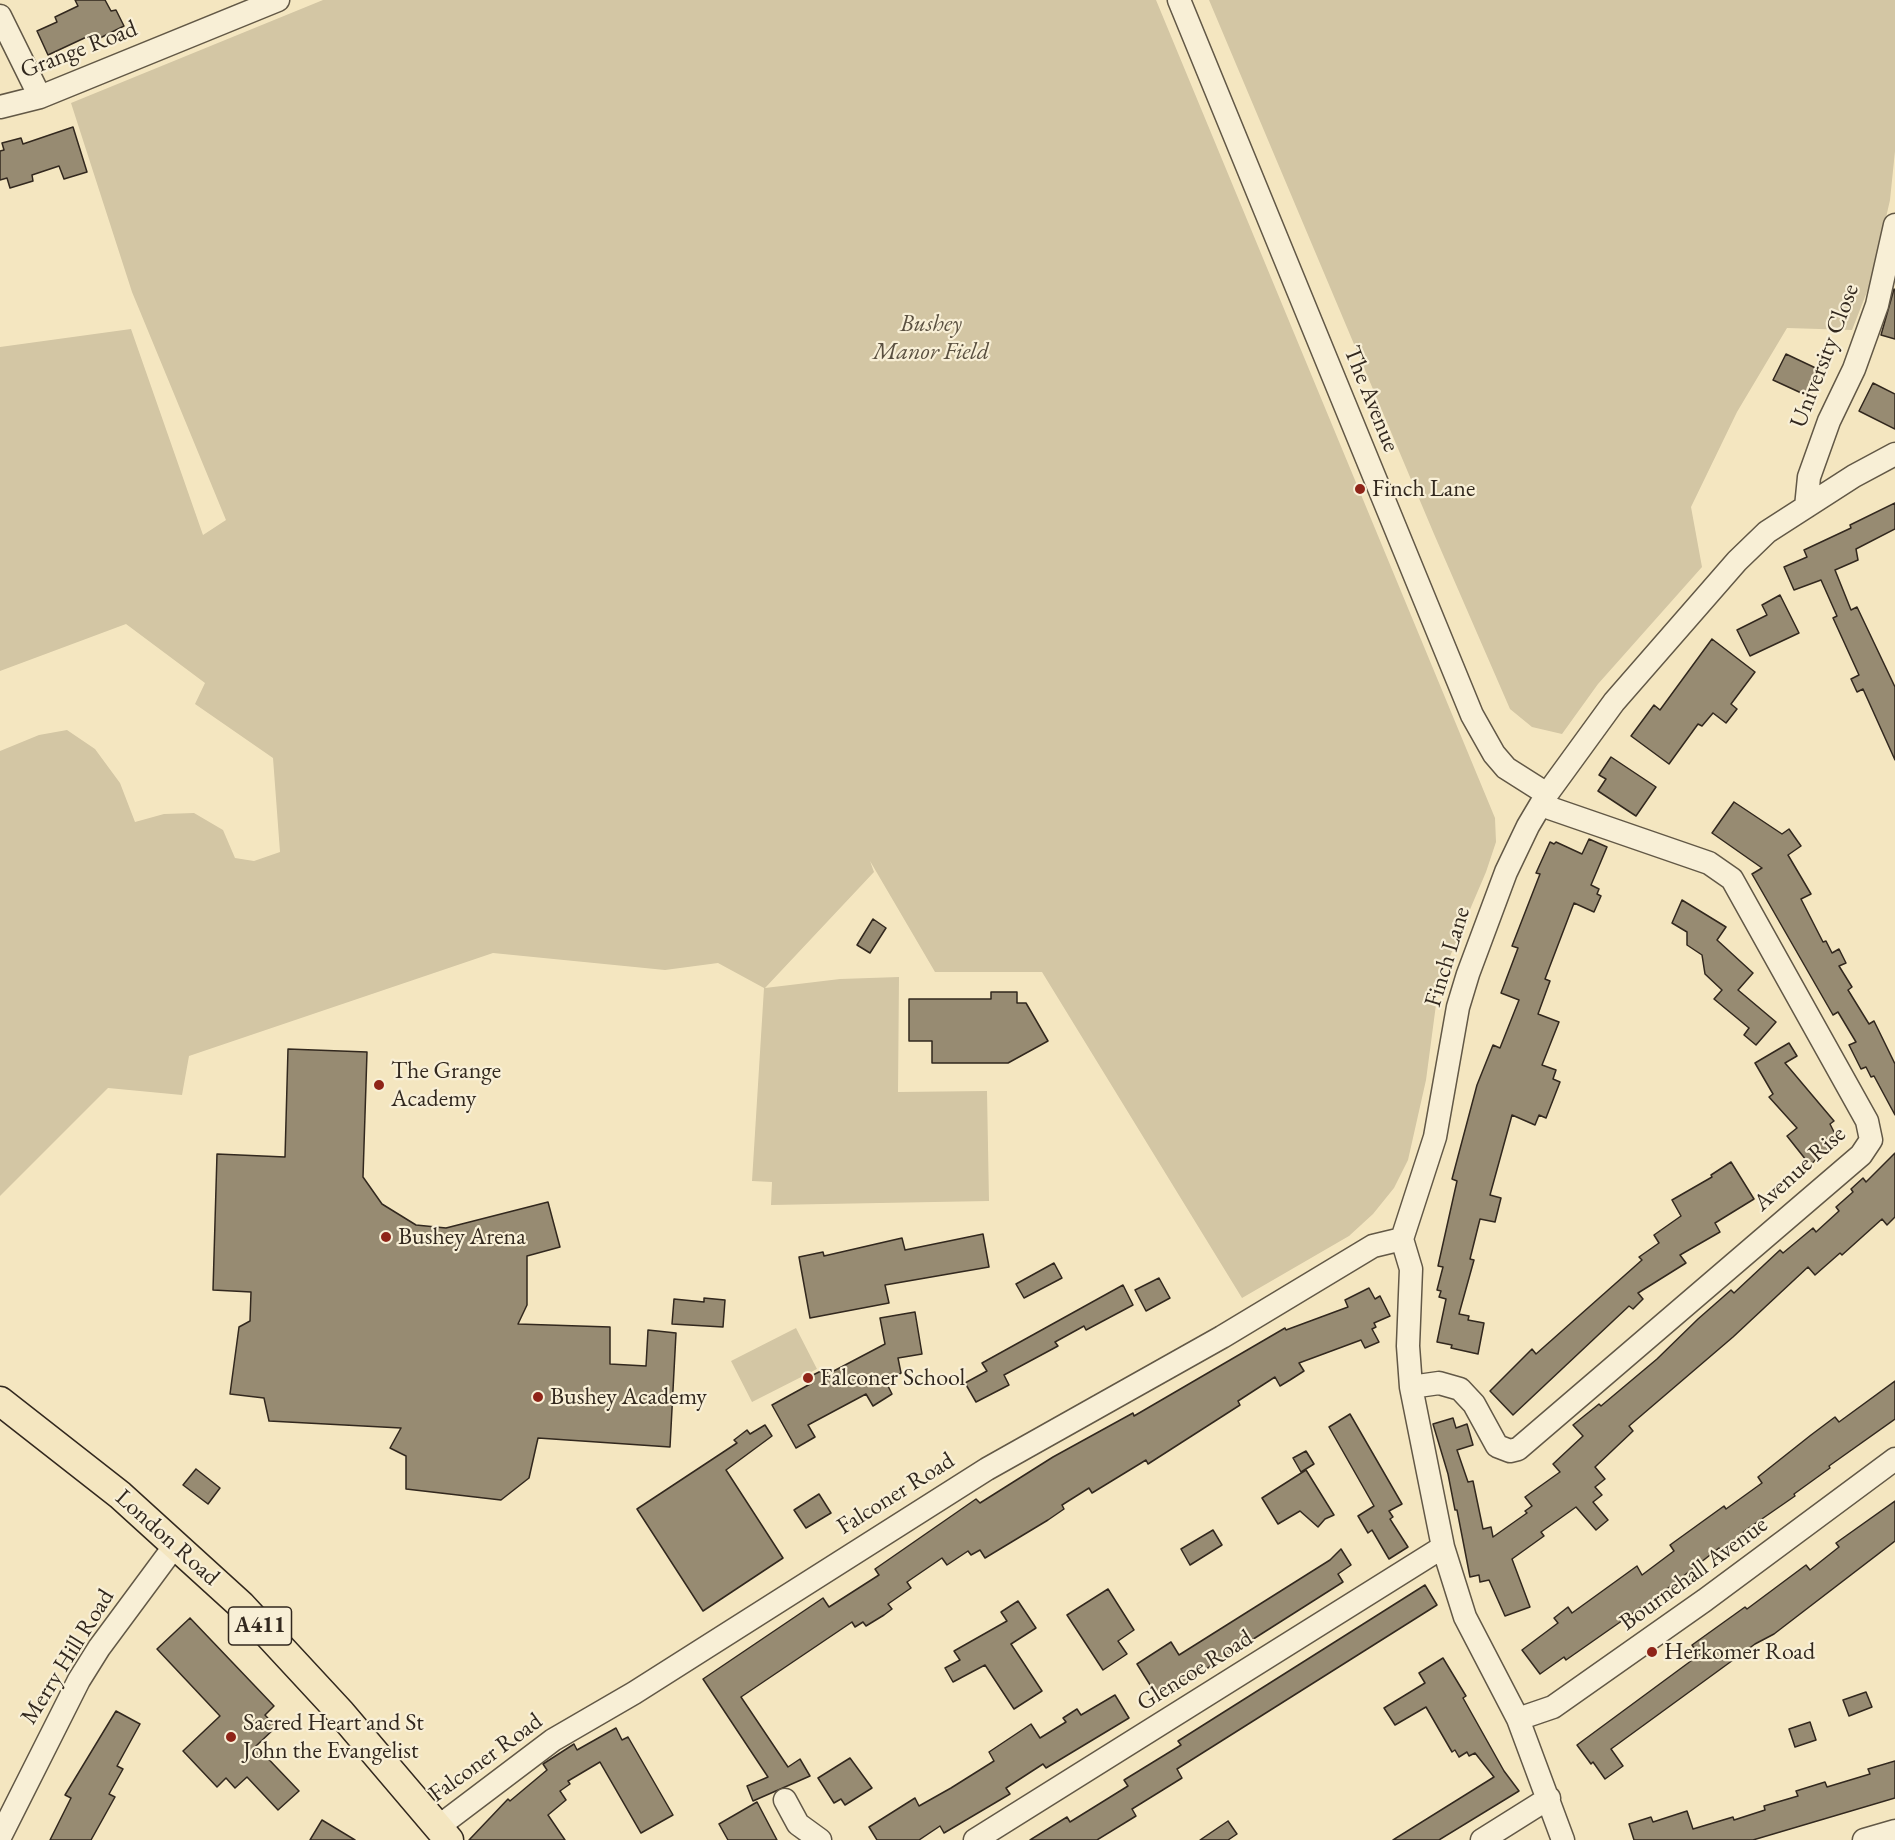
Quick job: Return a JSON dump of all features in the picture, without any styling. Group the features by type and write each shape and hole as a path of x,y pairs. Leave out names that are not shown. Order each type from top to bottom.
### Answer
{"main road":[{"name":"London Road","path":"0,1401 120,1495 241,1605 341,1713 443,1834"}],"street":[{"name":"Grange Road","path":"0,106 40,97 278,0"},
{"name":"The Avenue","path":"1179,0 1472,715 1494,754 1506,768 1544,799"},
{"path":"0,16 40,97"},
{"name":"University Close","path":"1806,507 1809,477 1829,421 1854,369 1877,305 1895,225"},
{"name":"Finch Lane","path":"1402,1239 1435,1137 1458,1007 1467,974 1506,872 1544,799 1614,702 1737,561 1767,532 1895,454"},
{"name":"Avenue Rise","path":"1411,1387 1439,1383 1460,1389 1473,1404 1497,1446 1510,1451 1518,1449 1861,1155 1871,1140 1867,1121 1732,879 1709,863 1544,799"},
{"path":"1402,1239 1411,1269 1408,1346 1411,1387 1443,1547 1465,1617 1518,1719 1563,1840"},
{"name":"Falconer Road","path":"443,1834 553,1740 634,1693 987,1469 1222,1337 1373,1246 1402,1239"},
{"name":"Bournehall Avenue","path":"1518,1719 1553,1707 1563,1701 1706,1600 1895,1459"},
{"name":"Merry Hill Road","path":"0,1837 79,1680 99,1648 176,1544"},
{"name":"Glencoe Road","path":"975,1840 1443,1547"},
{"path":"1482,1840 1549,1798"},
{"path":"785,1800 798,1824 820,1840"},
{"path":"1864,1840 1895,1831"}],"green space":[{"name":"Bushey Manor Field","path":"323,0 1156,0 1495,818 1496,842 1486,872 1439,982 1426,1080 1408,1160 1394,1188 1373,1214 1349,1236 1242,1298 1042,972 935,972 870,861 874,872 765,988 840,979 899,977 898,1092 987,1091 989,1201 771,1205 772,1182 752,1181 764,988 718,963 665,970 493,953 189,1056 182,1095 108,1088 0,1196 0,751 39,735 67,730 95,749 120,783 135,822 164,814 194,813 223,830 235,858 254,861 280,852 273,758 195,704 205,683 126,624 0,671 0,347 131,329 203,535 226,520 132,292 71,103"},
{"path":"1209,0 1895,0 1895,151 1890,200 1872,279 1852,330 1787,328 1737,412 1691,507 1702,567 1598,684 1562,734 1532,727 1510,709"},
{"path":"796,1328 817,1369 752,1402 731,1361"}],"building":[{"path":"75,0 105,0 111,11 116,10 124,26 96,40 93,34 48,55 37,31 57,22 55,17 78,6"},
{"path":"73,127 87,172 64,179 59,166 32,175 33,181 10,188 7,178 0,180 0,151 4,150 2,143 21,138 23,144"},
{"path":"1895,290 1895,339 1881,335"},
{"path":"1786,354 1822,371 1810,397 1773,380"},
{"path":"1873,383 1895,394 1895,429 1859,411"},
{"path":"1895,503 1895,529 1856,549 1858,560 1835,570 1851,610 1857,607 1895,687 1895,760 1863,689 1857,692 1851,679 1859,675 1833,618 1837,616 1821,580 1794,590 1784,567 1807,557 1804,550 1851,528 1850,525"},
{"path":"1780,595 1799,633 1750,656 1737,630 1767,615 1762,605"},
{"path":"1712,639 1755,672 1731,704 1737,709 1726,723 1713,713 1702,726 1698,724 1669,764 1631,736 1654,705 1660,710"},
{"path":"1611,757 1656,787 1636,816 1598,791 1606,779 1599,775"},
{"path":"1734,802 1782,834 1789,829 1801,846 1788,855 1811,894 1801,899 1823,942 1826,941 1832,953 1839,949 1846,963 1839,966 1852,987 1848,990 1869,1024 1874,1021 1895,1064 1895,1115 1874,1076 1871,1077 1866,1067 1861,1069 1849,1045 1856,1042 1838,1012 1833,1015 1752,874 1762,868 1712,833"},
{"path":"1589,839 1607,847 1591,885 1599,889 1597,894 1601,896 1594,912 1574,903 1545,979 1550,981 1538,1014 1559,1022 1542,1065 1556,1070 1553,1079 1560,1082 1546,1118 1539,1115 1535,1125 1512,1115 1490,1195 1501,1198 1495,1222 1480,1219 1470,1259 1474,1260 1459,1314 1469,1316 1468,1320 1484,1323 1478,1354 1451,1348 1452,1345 1437,1342 1446,1299 1439,1297 1441,1291 1437,1290 1443,1267 1438,1266 1457,1181 1452,1179 1477,1085 1493,1045 1500,1048 1519,1000 1501,993 1518,948 1512,946 1540,874 1536,873 1550,842 1554,844 1556,842 1582,854"},
{"path":"1682,900 1726,927 1717,940 1753,973 1738,990 1776,1022 1756,1045 1744,1035 1749,1028 1714,999 1722,990 1705,974 1702,955 1687,945 1687,932 1672,923"},
{"path":"873,919 886,928 870,953 857,945"},
{"path":"991,992 1017,992 1017,1003 1026,1003 1048,1041 1008,1063 932,1063 932,1041 909,1041 909,999 991,999"},
{"path":"1789,1043 1797,1056 1785,1063 1834,1121 1830,1124 1838,1140 1810,1165 1787,1136 1797,1128 1769,1097 1773,1094 1755,1063"},
{"name":"Bushey Arena","path":"288,1049 367,1052 363,1177 382,1204 416,1225 446,1228 548,1202 560,1247 527,1256 527,1305 518,1324 610,1327 610,1364 646,1366 648,1330 676,1333 670,1447 538,1438 529,1478 501,1500 406,1489 406,1456 390,1448 401,1428 269,1421 264,1398 230,1394 239,1327 250,1321 251,1292 213,1290 217,1154 285,1157"},
{"path":"1895,1153 1895,1217 1887,1225 1882,1219 1842,1255 1840,1253 1815,1275 1808,1267 1733,1337 1629,1426 1633,1431 1595,1467 1605,1479 1595,1487 1602,1495 1593,1502 1608,1520 1596,1530 1576,1507 1541,1532 1544,1536 1512,1559 1530,1607 1505,1616 1489,1580 1480,1582 1479,1575 1470,1577 1457,1510 1455,1510 1448,1474 1433,1424 1453,1418 1456,1428 1467,1424 1473,1445 1457,1450 1468,1482 1473,1481 1483,1529 1491,1527 1493,1537 1527,1513 1525,1511 1532,1506 1525,1497 1560,1472 1553,1464 1583,1436 1573,1425 1599,1404 1601,1406 1657,1359 1698,1319 1731,1290 1734,1293 1780,1250 1783,1253 1813,1228 1816,1232 1839,1211 1836,1207 1853,1192 1851,1189 1863,1178 1866,1182"},
{"path":"1731,1162 1754,1199 1715,1223 1720,1232 1680,1255 1686,1263 1638,1293 1643,1299 1633,1309 1629,1306 1513,1415 1490,1391 1532,1349 1536,1354 1642,1260 1639,1257 1659,1243 1654,1235 1681,1216 1672,1200 1712,1177 1711,1175"},
{"path":"983,1234 989,1267 885,1285 889,1303 810,1318 799,1257 823,1252 824,1256 902,1238 905,1250"},
{"path":"1054,1263 1062,1278 1024,1298 1016,1284"},
{"path":"1159,1278 1170,1298 1146,1311 1135,1290"},
{"path":"1123,1285 1133,1305 1086,1330 1084,1326 1055,1342 1058,1346 1004,1375 1009,1385 976,1402 965,1383 987,1371 982,1363"},
{"path":"1369,1288 1375,1299 1380,1296 1390,1316 1374,1323 1376,1327 1372,1329 1379,1342 1365,1348 1361,1340 1299,1363 1304,1371 1290,1380 1280,1386 1275,1377 1238,1401 1240,1405 1148,1464 1146,1460 1092,1493 1089,1488 1062,1505 1064,1509 1048,1520 985,1558 980,1550 971,1555 968,1551 947,1565 942,1558 907,1582 911,1588 888,1604 892,1609 884,1615 866,1626 863,1622 855,1627 852,1622 741,1697 788,1767 800,1759 810,1776 753,1801 747,1786 768,1777 703,1679 823,1598 829,1607 879,1575 875,1569 976,1499 980,1503 1053,1457 1133,1413 1134,1416 1285,1328 1286,1330 1348,1307 1345,1300"},
{"path":"704,1298 725,1300 723,1327 672,1324 674,1299 704,1302"},
{"path":"915,1312 922,1354 898,1358 901,1373 886,1382 892,1394 873,1406 866,1394 808,1425 815,1437 796,1448 772,1405 812,1383 809,1377 825,1369 828,1374 885,1344 880,1318"},
{"path":"1895,1381 1895,1419 1829,1466 1830,1468 1794,1494 1795,1496 1743,1532 1744,1534 1721,1551 1719,1548 1663,1592 1566,1660 1564,1657 1540,1674 1522,1650 1558,1623 1554,1618 1568,1607 1572,1613 1637,1566 1642,1575 1674,1551 1670,1545 1724,1506 1726,1509 1762,1483 1758,1477 1811,1435 1835,1417 1839,1422"},
{"path":"1350,1414 1402,1504 1389,1511 1393,1517 1390,1519 1408,1547 1389,1559 1372,1530 1368,1533 1358,1516 1374,1506 1329,1427"},
{"path":"765,1425 772,1436 726,1470 783,1558 703,1611 637,1509 737,1443 734,1440 747,1430 750,1434"},
{"path":"1306,1451 1314,1464 1301,1472 1293,1458"},
{"path":"196,1469 220,1488 208,1504 183,1485"},
{"path":"1306,1470 1334,1515 1325,1519 1318,1527 1300,1511 1278,1524 1262,1498"},
{"path":"819,1494 831,1513 806,1528 794,1510"},
{"path":"1895,1501 1895,1541 1774,1634 1755,1644 1611,1749 1623,1766 1605,1779 1593,1762 1591,1764 1577,1745 1699,1655 1692,1645 1745,1607 1747,1609 1806,1565 1810,1570 1839,1547 1836,1543"},
{"path":"1213,1530 1222,1545 1190,1565 1181,1549"},
{"path":"1341,1549 1351,1565 1338,1574 1343,1582 1159,1699 1137,1664 1171,1642 1179,1655 1330,1560"},
{"path":"1425,1585 1437,1605 1177,1769 1182,1778 1132,1809 1136,1816 1097,1840 1030,1840 1067,1817 1070,1822 1128,1786 1124,1780 1181,1745 1178,1741"},
{"path":"1108,1589 1134,1630 1118,1641 1127,1654 1103,1670 1067,1615"},
{"path":"1018,1601 1036,1628 1011,1644 1042,1691 1014,1709 985,1665 953,1682 945,1668 960,1660 954,1651 1007,1621 1001,1612"},
{"path":"190,1618 274,1706 265,1715 276,1727 256,1746 299,1791 278,1810 247,1777 235,1788 226,1778 217,1787 183,1751 220,1716 157,1649"},
{"path":"1443,1658 1466,1696 1463,1698 1504,1771 1519,1791 1439,1840 1393,1840 1494,1777 1475,1753 1469,1756 1467,1752 1459,1757 1455,1750 1452,1752 1426,1707 1395,1725 1384,1708 1425,1683 1419,1673"},
{"path":"1866,1692 1872,1707 1849,1716 1843,1700"},
{"path":"1115,1695 1129,1718 1046,1768 1043,1764 1006,1788 1010,1794 944,1833 940,1826 919,1840 877,1840 869,1827 915,1798 919,1806 994,1761 989,1752 1031,1724 1040,1738 1066,1722 1063,1718 1077,1709 1081,1715"},
{"path":"116,1711 140,1724 117,1766 123,1769 109,1794 115,1797 91,1840 50,1840 71,1798 65,1795"},
{"path":"1810,1722 1816,1740 1795,1747 1789,1729"},
{"path":"616,1728 622,1740 628,1737 673,1815 641,1833 600,1762 568,1781 570,1784 560,1791 566,1800 548,1815 565,1840 469,1840 508,1799 510,1801 547,1770 543,1764 574,1744 577,1750"},
{"path":"850,1758 872,1788 845,1805 841,1799 834,1803 818,1778"},
{"path":"1895,1761 1895,1798 1753,1840 1634,1840 1629,1824 1651,1817 1653,1822 1687,1811 1693,1829 1733,1817 1734,1820 1765,1810 1764,1806 1798,1796 1796,1791 1825,1782 1827,1787 1870,1774 1868,1769"},
{"path":"757,1802 777,1840 728,1840 719,1824"},
{"path":"322,1820 355,1840 310,1840"},
{"path":"1228,1821 1237,1834 1228,1840 1200,1840"}],"place":[{"name":"Finch Lane","path":"1360,489"},
{"name":"The Grange Academy","path":"379,1085"},
{"name":"Bushey Arena","path":"386,1237"},
{"name":"Falconer School","path":"808,1378"},
{"name":"Bushey Academy","path":"538,1397"},
{"name":"Herkomer Road","path":"1652,1652"},
{"name":"Sacred Heart and St John the Evangelist","path":"231,1737"}]}
